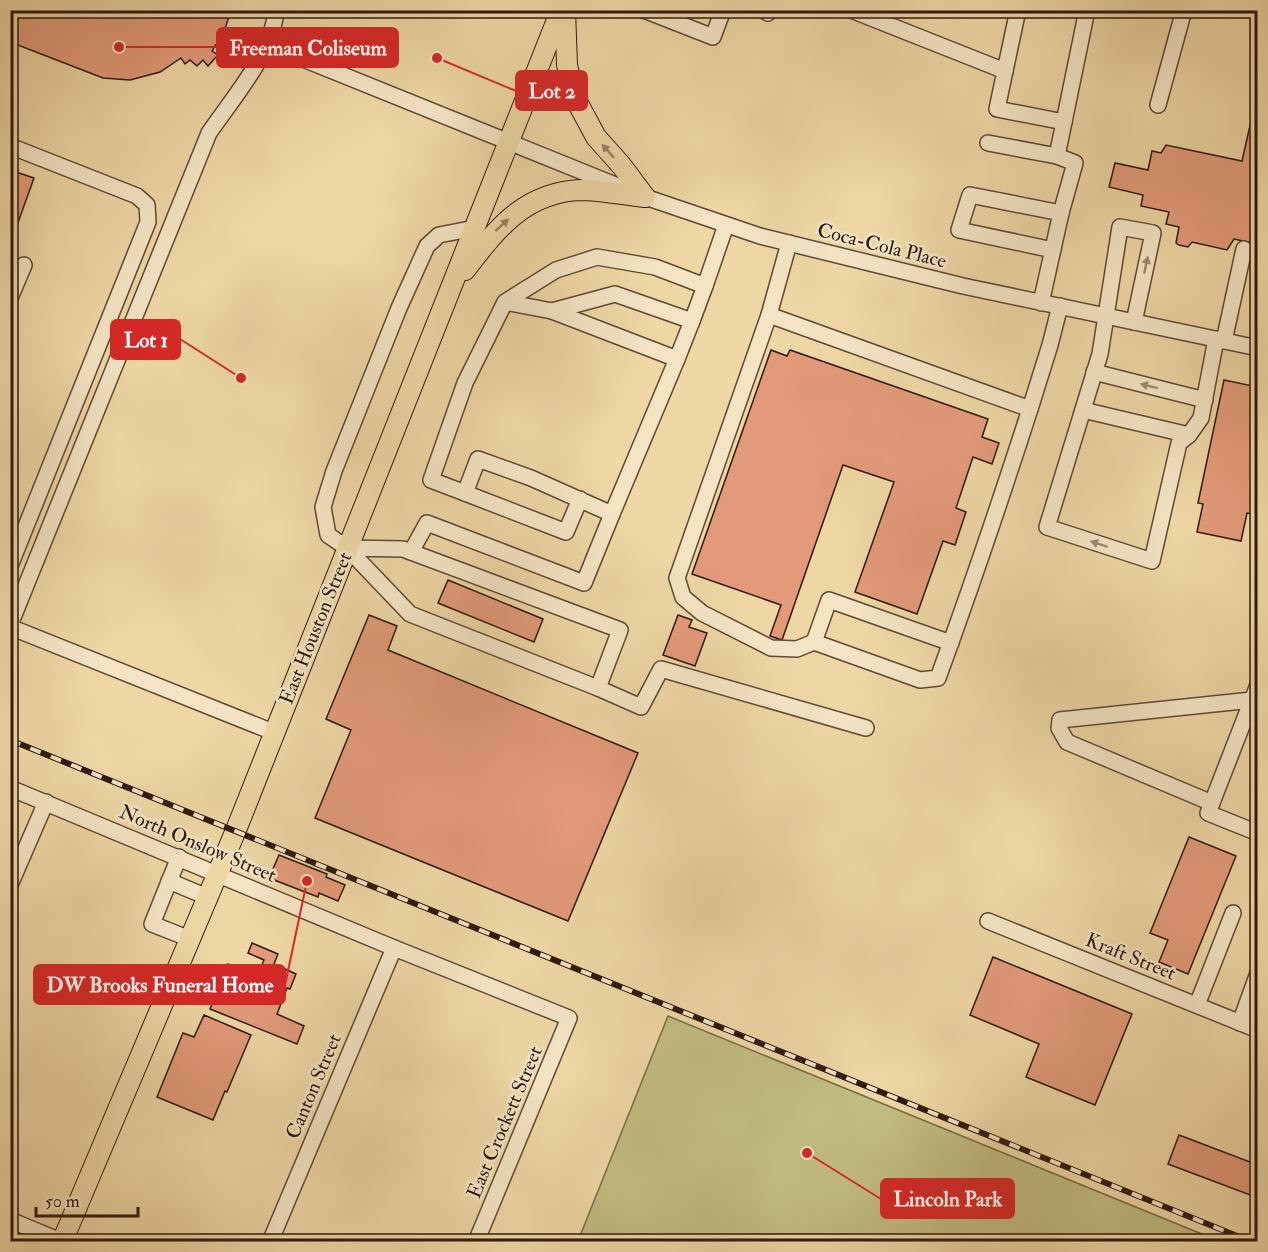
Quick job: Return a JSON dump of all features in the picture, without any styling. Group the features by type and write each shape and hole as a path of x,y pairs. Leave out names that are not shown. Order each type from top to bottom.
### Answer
{"main road":[{"name":"East Houston Street","path":"62,1241 218,873 561,10"},
{"path":"565,10 567,65 575,98 596,137 645,196"},
{"path":"452,287 494,233 519,210 548,195 581,190 645,196"}],"street":[{"path":"273,732 10,626 209,134 252,74 266,44 276,10"},
{"path":"644,10 712,36 721,11"},
{"path":"763,10 768,13 771,10"},
{"path":"851,10 1005,71"},
{"path":"1018,10 997,109 1064,122"},
{"path":"1057,156 1087,10"},
{"path":"1158,105 1184,10"},
{"name":"Coca-Cola Place","path":"266,44 645,196 726,225 870,264 1041,303 1257,348"},
{"path":"988,143 1057,156 1075,163 1061,213 1041,303"},
{"path":"10,146 137,196 147,206 148,222 10,566"},
{"path":"1053,250 959,230 970,195 1061,213"},
{"path":"411,552 427,523 584,583 678,359 726,225"},
{"path":"1134,322 1153,233 1120,227 1107,317 1094,372 1047,527 1152,561 1179,443 1189,435 1201,417 1244,249"},
{"path":"475,228 439,235 427,246 338,460 323,507 328,535 347,548 410,614 598,687 641,707 661,669 866,728"},
{"path":"789,243 769,315 677,578 683,597 702,613 771,648 797,649 814,642 920,680 938,678 991,531 1050,345 1060,306"},
{"path":"580,499 566,532 430,480 465,383 505,302 556,270 597,257 655,267 705,286"},
{"path":"10,298 24,265"},
{"path":"552,311 615,294 692,321"},
{"path":"505,302 552,311 678,359"},
{"path":"769,315 1029,408"},
{"path":"1094,372 1205,400"},
{"path":"1083,410 1189,435"},
{"path":"465,493 478,459 531,478 612,514"},
{"path":"52,465 72,473"},
{"path":"347,548 403,549 620,630 598,687"},
{"path":"814,642 829,600 951,644"},
{"path":"1257,685 1255,701 1208,813 1257,833"},
{"path":"1212,803 1067,742 1059,728 1060,720 1255,701"},
{"name":"North Onslow Street","path":"10,788 394,948 570,1018"},
{"path":"10,885 46,802"},
{"path":"179,857 152,924 190,939"},
{"path":"169,881 207,897"},
{"path":"1197,1005 1233,913"},
{"name":"Kraft Street","path":"988,921 1257,1030"},
{"name":"Canton Street","path":"270,1242 394,948"},
{"path":"1240,1023 1257,972"},
{"name":"East Crockett Street","path":"476,1242 570,1018"},
{"path":"10,1220 62,1241"}],"shaded area":[{"path":"668,1016 1219,1241 578,1241"}],"building":[{"path":"10,10 231,10 224,32 212,51 218,55 208,66 203,60 197,66 190,60 185,64 181,58 160,72 130,80 103,78 10,42"},
{"path":"1258,90 1258,244 1234,239 1227,250 1192,242 1188,247 1179,245 1176,243 1179,227 1166,224 1169,212 1141,206 1143,195 1109,187 1115,163 1148,170 1152,151 1161,153 1166,145 1242,161"},
{"path":"10,170 34,178 10,245"},
{"path":"771,350 787,356 790,350 988,419 982,437 999,443 992,464 973,457 956,508 966,512 955,545 943,541 917,614 855,592 894,482 843,465 782,640 770,636 781,605 692,574"},
{"path":"1224,380 1258,387 1258,515 1247,513 1241,541 1197,532 1203,504 1198,503"},
{"path":"448,580 543,619 534,642 438,603"},
{"path":"369,615 397,626 388,650 638,753 568,921 315,818 351,730 326,719"},
{"path":"678,615 692,620 689,627 707,633 695,666 663,655"},
{"path":"1189,837 1236,856 1188,974 1159,962 1168,940 1150,933"},
{"path":"279,855 327,874 326,877 345,885 338,901 319,893 318,897 269,878"},
{"path":"252,943 278,954 274,964 296,974 290,989 287,988 277,1014 304,1026 297,1044 210,1009 228,964 257,976 264,960 248,953"},
{"path":"993,957 1132,1014 1095,1105 1026,1077 1039,1044 970,1015"},
{"path":"204,1015 251,1035 213,1120 157,1097 183,1033 194,1037"},
{"path":"1179,1135 1258,1165 1258,1198 1168,1164"}],"railway":[{"path":"10,740 1252,1242"}],"place":[{"name":"Freeman Coliseum","path":"119,47"},
{"name":"Lot 2","path":"437,58"},
{"name":"Lot 1","path":"241,378"},
{"name":"DW Brooks Funeral Home","path":"307,881"},
{"name":"Lincoln Park","path":"807,1153"}]}
